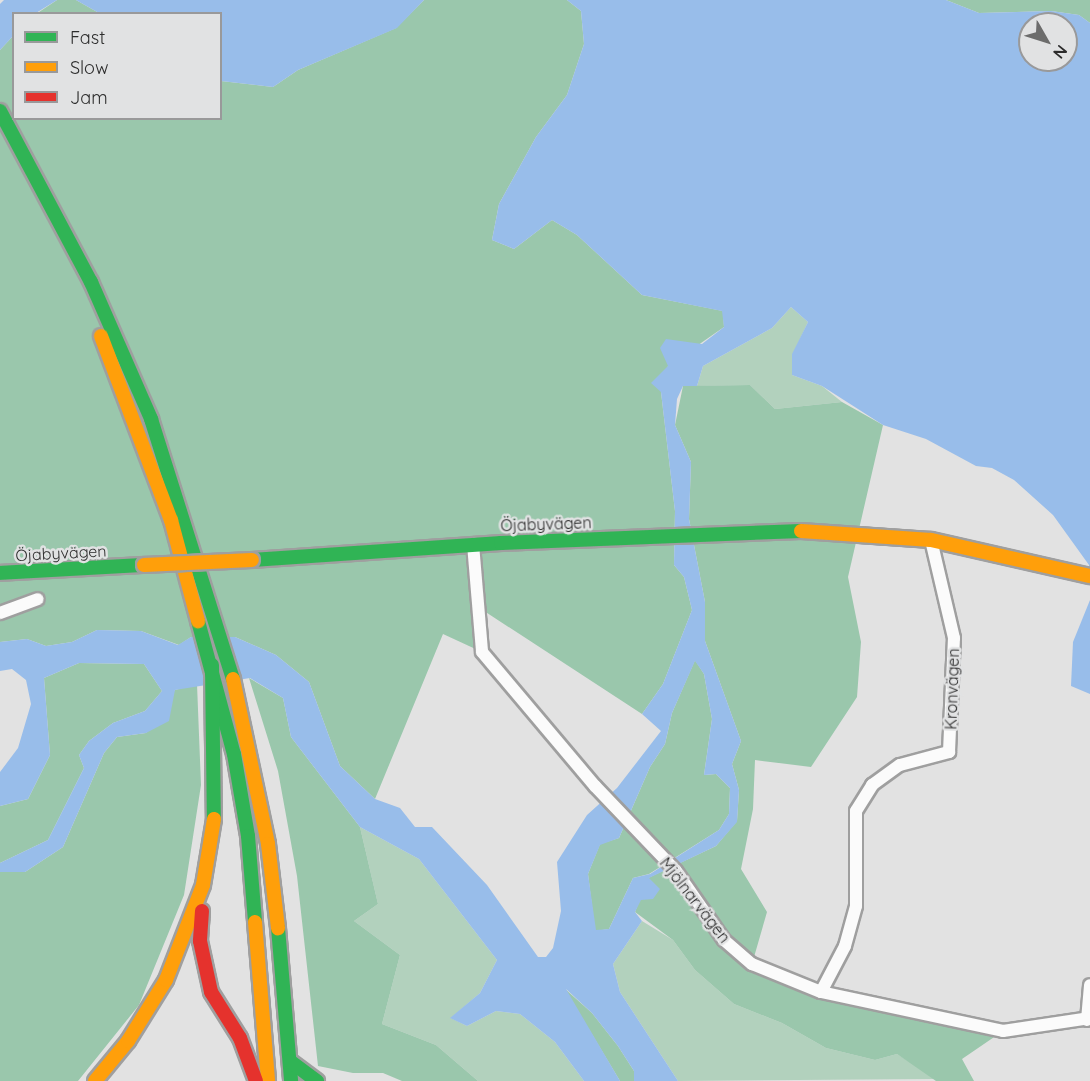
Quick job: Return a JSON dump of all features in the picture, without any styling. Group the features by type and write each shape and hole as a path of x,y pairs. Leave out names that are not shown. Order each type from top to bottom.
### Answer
{"main road":[{"path":"0,111 91,282 151,418 220,628 268,844 291,1081"},
{"path":"0,136 47,218 90,310 171,520 203,627 248,836 268,1081"},
{"name":"Öjabyvägen","path":"0,573 252,560 473,544 818,530 931,540 1090,576"},
{"path":"217,698 215,814 203,885 200,941 211,992 240,1038 256,1081"},
{"path":"95,1081 129,1041 166,980 203,885"},
{"path":"290,1061 316,1081"}],"street":[{"name":"Kronvägen","path":"821,992 845,946 855,906 856,811 872,785 900,765 950,752 954,638 931,540"},
{"name":"Mjölnarvägen","path":"473,544 482,652 595,786 633,822 676,871 724,940 745,958 821,992 1003,1031 1088,1019"},
{"path":"0,613 38,599"},
{"path":"1088,1019 1090,985"}],"green space":[{"path":"57,0 76,0 97,12 39,12"},
{"path":"424,0 567,0 581,11 584,44 567,95 536,137 499,204 492,240 514,249 552,220 577,235 642,295 723,311 724,327 668,366 661,392 675,511 674,565 684,577 692,610 663,684 642,714 478,607 482,652 443,634 375,799 340,766 309,682 276,655 235,637 191,637 179,645 141,631 97,630 72,642 46,646 27,639 0,642 0,50 12,37 12,120 222,120 222,81 273,87 298,70 396,28"},
{"path":"946,0 1090,0 1090,23 1078,15 1078,12 979,13"},
{"path":"791,307 808,322 793,354 792,375 822,386 842,402 775,409 750,385 697,386 703,366 772,328"},
{"path":"750,385 775,409 842,402 883,425 848,577 861,642 857,697 811,767 755,760 753,809 741,869 767,912 752,964 821,992 1003,1031 962,1059 974,1081 936,1081 897,1054 875,1060 826,1048 782,1023 734,1004 695,970 673,940 635,912 648,878 716,846 737,821 739,790 732,764 741,741 705,641 705,602 689,519 691,462 675,425 683,386"},
{"path":"695,660 704,674 712,719 704,775 716,774 730,788 729,814 719,830 649,874 633,878 609,929 595,931 588,874 600,844 619,838 650,767 665,744 672,713"},
{"path":"79,663 144,664 162,691 145,711 113,723 89,741 79,755 84,768 48,840 0,863 0,806 28,799 50,755 44,678"},
{"path":"249,678 283,698 291,737 360,827 378,904 354,921 400,955 382,1024 436,1045 478,1081 402,1081 383,1073 353,1073 318,1066 297,876 278,771"},
{"path":"197,684 201,785 184,895 139,1005 78,1081 0,1081 0,872 25,872 63,847 104,753 117,737 146,733 175,690"},
{"path":"360,827 419,859 497,960 480,993 451,1018 467,1026 496,1011 520,1014 555,1042 584,1081 478,1081 436,1045 382,1024 400,955 354,921 378,904"},
{"path":"642,921 673,940 695,970 734,1004 782,1023 826,1048 875,1060 897,1054 937,1079 678,1081 620,992 613,964"},
{"path":"564,988 592,1013 618,1046 634,1071 634,1081 620,1081"}],"water":[{"path":"4,0 57,0 38,12 12,12 12,37 0,50 0,4"},
{"path":"76,0 424,0 397,28 298,70 273,87 222,81 222,12 97,12"},
{"path":"567,0 946,0 979,13 1051,11 1058,12 1018,12 1018,72 1078,72 1078,15 1090,23 1090,587 1089,565 1053,515 1014,480 992,468 976,466 926,439 883,425 822,386 792,375 792,354 808,322 791,307 772,328 703,366 697,386 683,386 677,399 675,425 691,462 689,519 705,602 705,641 741,741 732,764 739,790 737,822 716,846 649,878 660,889 653,899 641,900 635,912 642,921 613,964 620,992 678,1081 634,1081 634,1071 618,1046 592,1013 566,989 620,1081 584,1081 555,1042 520,1014 496,1011 467,1026 450,1018 480,993 497,960 419,859 360,827 291,737 283,698 250,678 175,690 169,721 146,733 117,737 104,753 63,847 25,872 0,872 0,863 48,840 84,768 79,755 89,741 113,723 145,711 162,691 144,664 79,663 44,678 50,755 28,799 0,806 0,772 18,748 31,704 26,680 12,669 0,671 0,642 27,639 46,646 72,642 97,630 141,631 178,645 191,637 235,637 276,655 309,682 340,766 375,799 400,808 415,827 432,827 487,885 538,957 546,957 553,948 561,911 557,862 587,815 617,788 661,731 642,714 663,684 692,610 684,577 674,565 675,511 661,392 651,383 668,366 660,348 666,339 702,344 724,327 722,311 642,295 577,235 552,220 514,249 492,240 499,204 536,137 567,95 584,44 581,11","holes":["695,661 704,674 712,719 704,775 716,774 730,788 729,814 719,830 650,874 633,878 609,929 596,930 588,874 600,845 619,838 650,767 665,744 672,713"]},
{"path":"1090,600 1090,694 1071,686 1073,642"}],"traffic: fast":[{"path":"0,111 91,282 151,419 233,679"},
{"path":"252,560 501,543 801,531"},
{"path":"0,573 144,565"},
{"path":"198,621 234,754 248,836 255,922"},
{"path":"212,665 214,819"},
{"path":"278,928 291,1081"},
{"path":"290,1061 317,1081"}],"traffic: slow":[{"path":"101,336 171,520 198,621"},
{"path":"801,531 931,540 1090,576"},
{"path":"144,565 252,560"},
{"path":"233,679 268,844 278,928"},
{"path":"95,1081 128,1041 166,980 203,885 214,819"},
{"path":"255,922 268,1081"}],"traffic: jam":[{"path":"202,911 200,941 211,992 240,1038 256,1081"}]}
